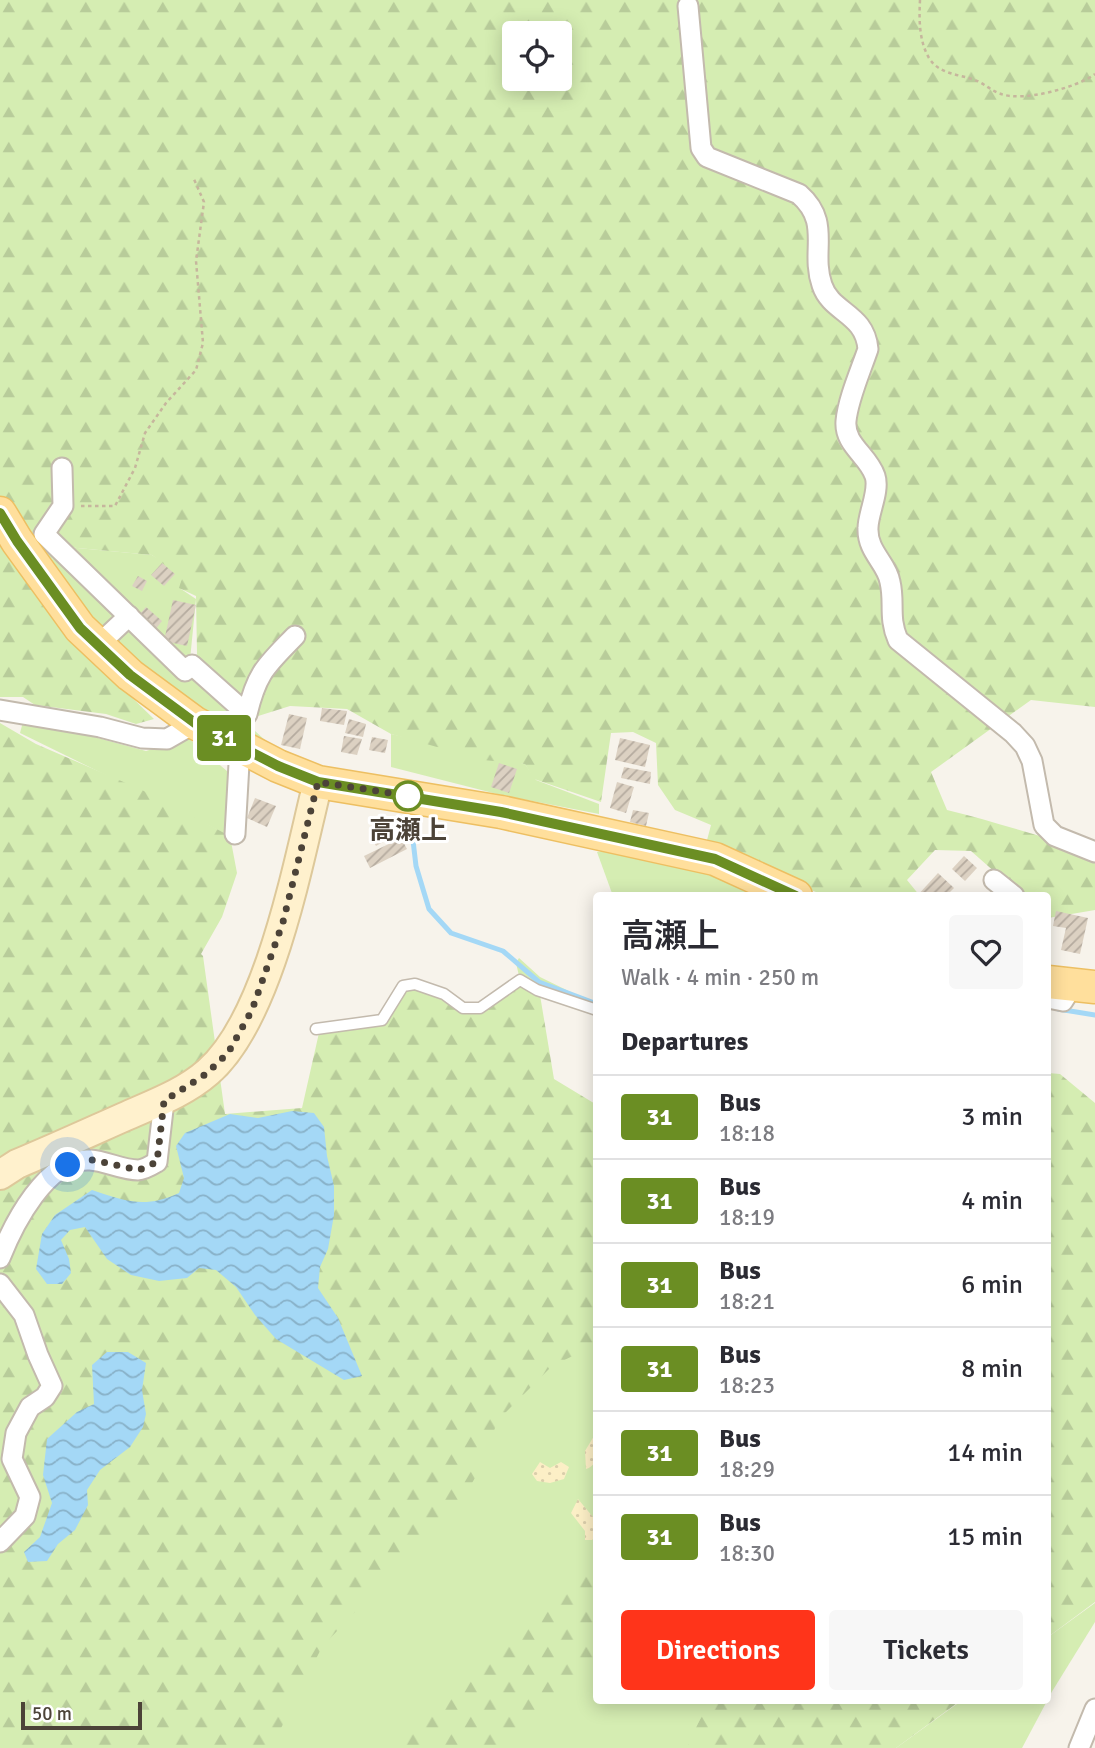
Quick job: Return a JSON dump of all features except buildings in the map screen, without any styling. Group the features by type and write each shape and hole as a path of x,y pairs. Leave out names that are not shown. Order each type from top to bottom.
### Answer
{"main road":[{"path":"0,513 80,628 130,675 195,723 278,766 318,782 501,812 715,859 787,892"}],"street":[{"path":"688,6 701,148 707,157 799,194 811,204 817,220 822,286 831,300 859,323 867,336 868,348 846,421 848,439 869,464 876,479 868,530 872,550 890,580 893,629 898,639 1013,733 1025,746 1032,761 1044,825 1055,836 1095,852"},
{"path":"62,468 63,506 44,534 185,671 192,666 247,714 254,685 265,666 295,636"},
{"path":"98,645 129,616"},
{"path":"0,710 167,739 195,723"},
{"path":"234,834 240,746"},
{"path":"0,1175 17,1164 164,1101 206,1074 228,1053 252,1010 283,922 318,782"},
{"path":"994,880 1009,892"},
{"path":"0,1258 10,1233 41,1184 68,1165 88,1159 139,1170 157,1162 164,1101"},
{"path":"0,1284 24,1315 52,1386 45,1397 30,1407 16,1433 12,1459 30,1497 25,1516 0,1542"},
{"path":"1079,1748 1095,1709"}],"lane":[{"path":"316,1029 382,1020 403,986 415,984 444,994 463,1008 480,1008 520,980 537,990 593,1009"}],"path":[{"path":"920,0 921,40 930,60 941,70 976,80 1002,95 1032,95 1070,88 1095,74"},
{"path":"63,506 114,506 135,468 145,433 166,403 196,370 203,343 196,261 204,202 193,177"}],"green space":[{"path":"0,0 1095,0 1095,707 1031,700 931,772 947,810 1095,851 1095,910 1051,917 1051,892 1017,892 971,851 935,850 907,880 917,892 816,892 706,844 711,825 675,810 658,785 656,743 633,732 611,733 601,802 534,779 525,764 483,760 391,734 347,709 290,706 255,717 192,665 197,654 196,596 179,588 182,578 152,555 56,546 43,589 113,679 154,719 136,724 106,714 35,705 23,697 0,697"},
{"path":"56,546 152,555 184,575 181,589 196,599 189,670 267,742 192,704 136,663 93,623 49,570"},
{"path":"24,718 146,751 188,738 234,777 230,836 20,733"},
{"path":"0,723 36,744 142,790 230,836 237,873 222,917 201,954 225,1114 302,1108 321,1024 382,1020 403,986 415,984 463,1008 481,1008 518,979 540,995 554,1079 593,1103 593,1372 583,1351 552,1366 498,1420 479,1471 451,1519 383,1582 322,1647 271,1748 0,1748"},
{"path":"391,734 525,764 536,780 599,804 599,814 497,794 391,767"},
{"path":"615,849 662,857 753,892 612,892 597,852"},
{"path":"519,958 540,977 593,1001 593,1007 520,980 516,963"},
{"path":"1051,1073 1060,1074 1095,1103 1095,1602 1051,1635"},
{"path":"593,1313 593,1704 810,1704 792,1748 167,1748"},
{"path":"593,1563 593,1661 511,1748 392,1748 522,1622"},
{"path":"1095,1603 1095,1622 1051,1693 1051,1635"},
{"path":"707,1704 956,1704 896,1748 687,1748"},
{"path":"957,1704 1045,1704 1022,1748 896,1748"}],"sand":[{"path":"593,1438 593,1464 586,1469 585,1451"},
{"path":"540,1462 550,1468 561,1462 569,1467 564,1479 550,1483 537,1481 532,1474"},
{"path":"578,1499 593,1517 592,1540 585,1540 585,1531 571,1513"}],"water":[{"path":"292,1111 314,1113 324,1127 334,1186 334,1215 328,1249 320,1267 318,1288 338,1318 362,1376 344,1380 276,1339 236,1287 216,1270 199,1268 187,1278 159,1281 131,1275 107,1259 85,1227 70,1230 61,1240 69,1259 71,1273 62,1284 47,1284 36,1269 42,1234 55,1215 92,1190 135,1202 167,1198 179,1193 184,1178 176,1146 185,1133 230,1114 258,1118"},
{"path":"107,1352 128,1352 146,1363 142,1390 146,1414 143,1427 130,1447 100,1470 87,1490 88,1505 75,1530 58,1544 47,1561 28,1562 24,1552 40,1537 52,1503 43,1475 47,1439 77,1412 94,1404 92,1365"}],"waterway":[{"path":"412,832 416,866 429,909 451,933 503,951 539,982 593,1002"},
{"path":"1058,1009 1095,1015"}],"bus line":[{"name":"31","path":"0,513 80,628 130,675 195,723 278,766 318,782 501,812 715,859 787,892"}],"place":[{"name":"高瀬上","path":"408,796"}],"route":[{"path":"68,1165 88,1159 139,1170 157,1162 164,1101 206,1074 228,1053 252,1010 283,922 318,782 408,796"}]}
